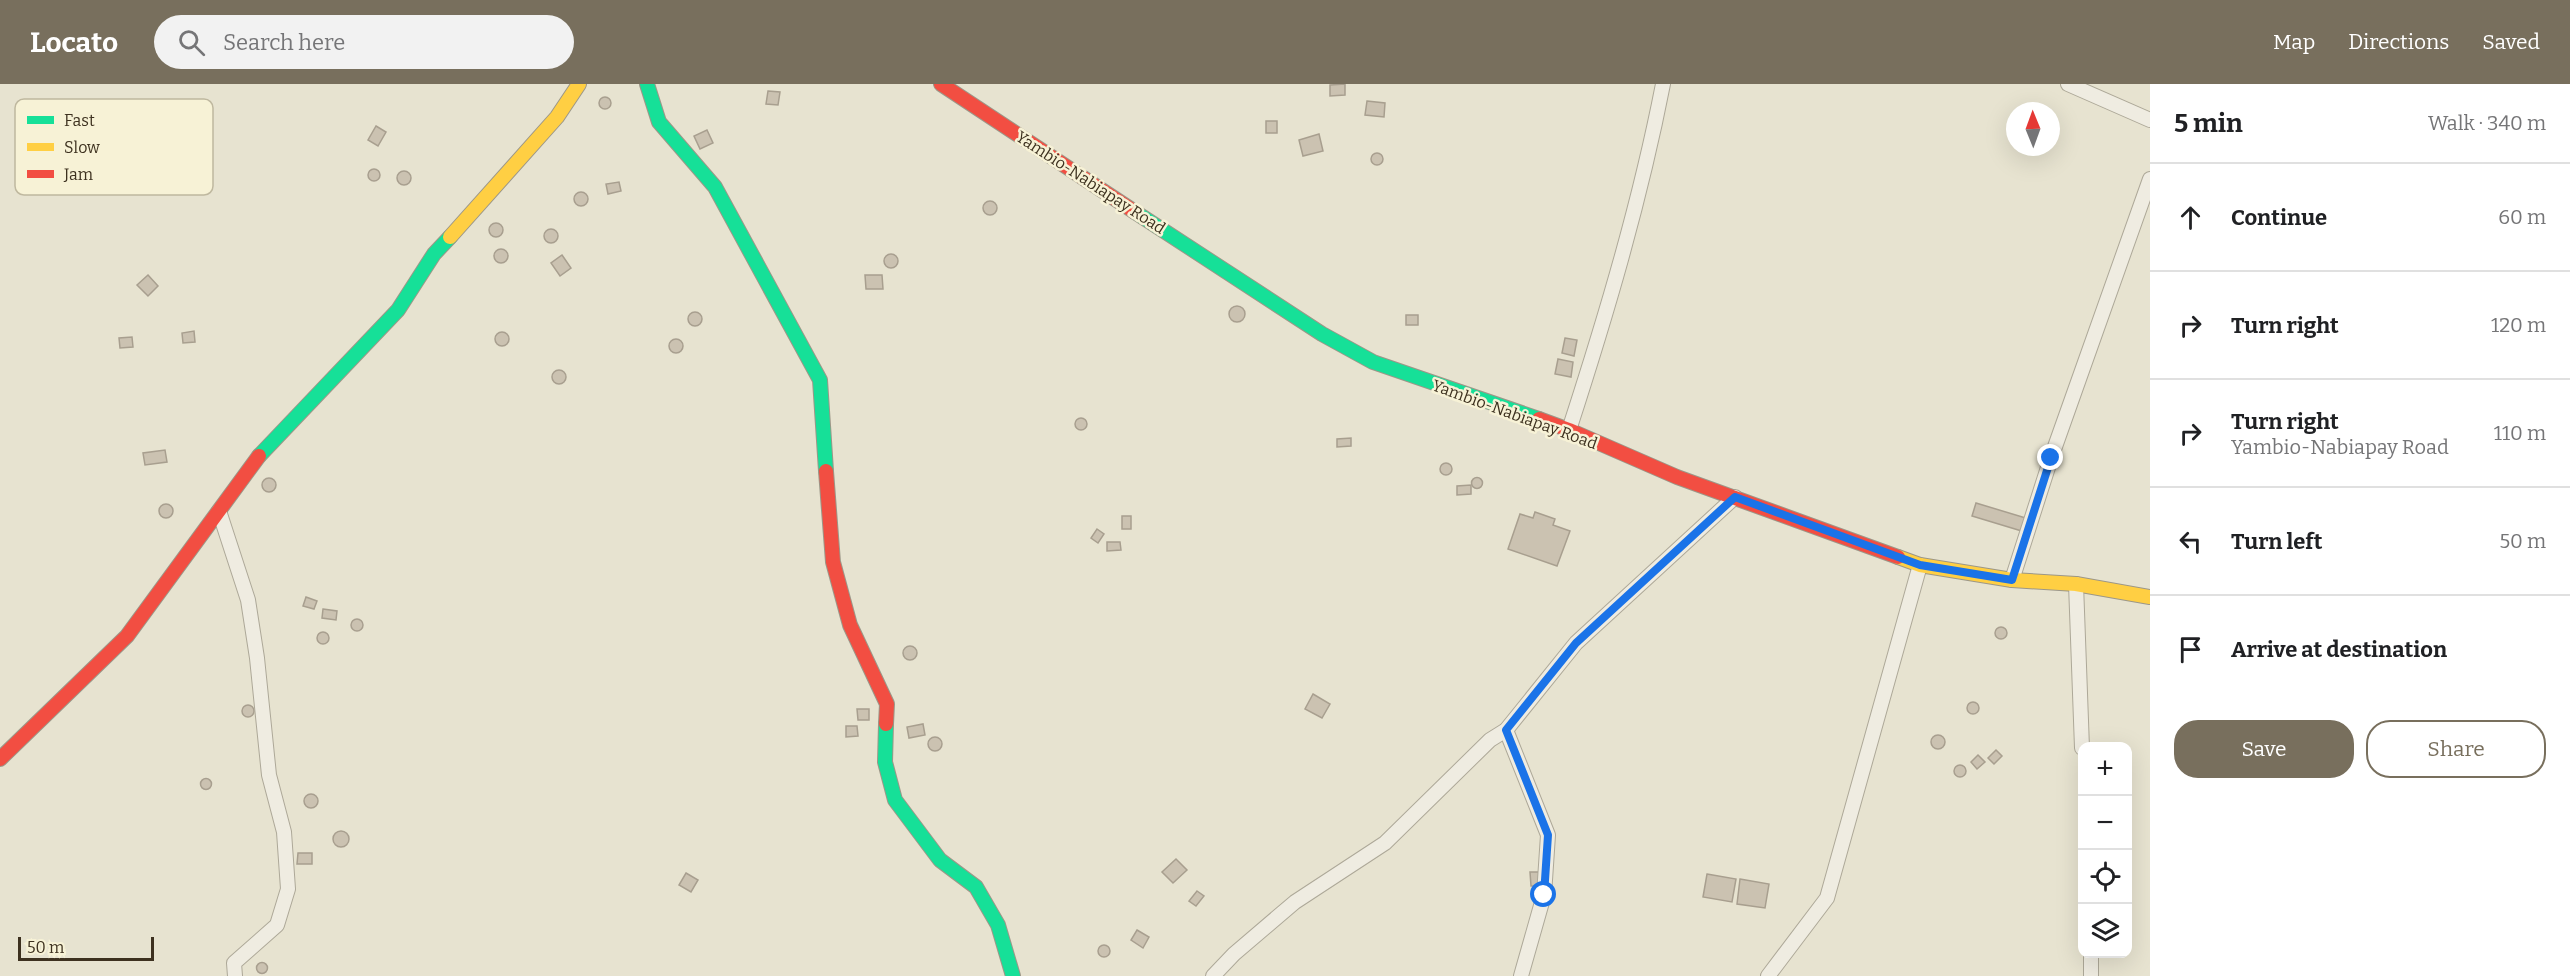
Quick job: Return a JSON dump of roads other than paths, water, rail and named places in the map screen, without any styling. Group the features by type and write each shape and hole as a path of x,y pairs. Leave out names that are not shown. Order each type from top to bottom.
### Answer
{"street":[{"path":"0,759 127,636 266,447 398,310 434,254 556,117 579,84"},
{"path":"647,84 659,122 715,187 820,380 833,562 850,625 887,704 885,762 895,800 940,860 976,887 998,925 1012,976"},
{"name":"Yambio-Nabiapay Road","path":"941,84 1322,334 1373,362 1569,430 1677,477 1920,565 2012,580 2076,584 2150,597"},
{"path":"1569,430 1610,305 1649,153 1663,84"},
{"path":"2068,84 2150,120"},
{"path":"2012,580 2051,458 2150,179"},
{"path":"1213,976 1233,954 1295,902 1385,843 1490,740 1506,730 1576,643 1735,497"},
{"path":"219,511 248,600 257,658 269,775 284,832 288,889 277,925 234,963 235,976"},
{"path":"1768,976 1827,898 1920,565"},
{"path":"2076,584 2082,742"},
{"path":"1506,730 1548,835 1544,895 1521,976"},
{"path":"2091,958 2091,976"}]}
